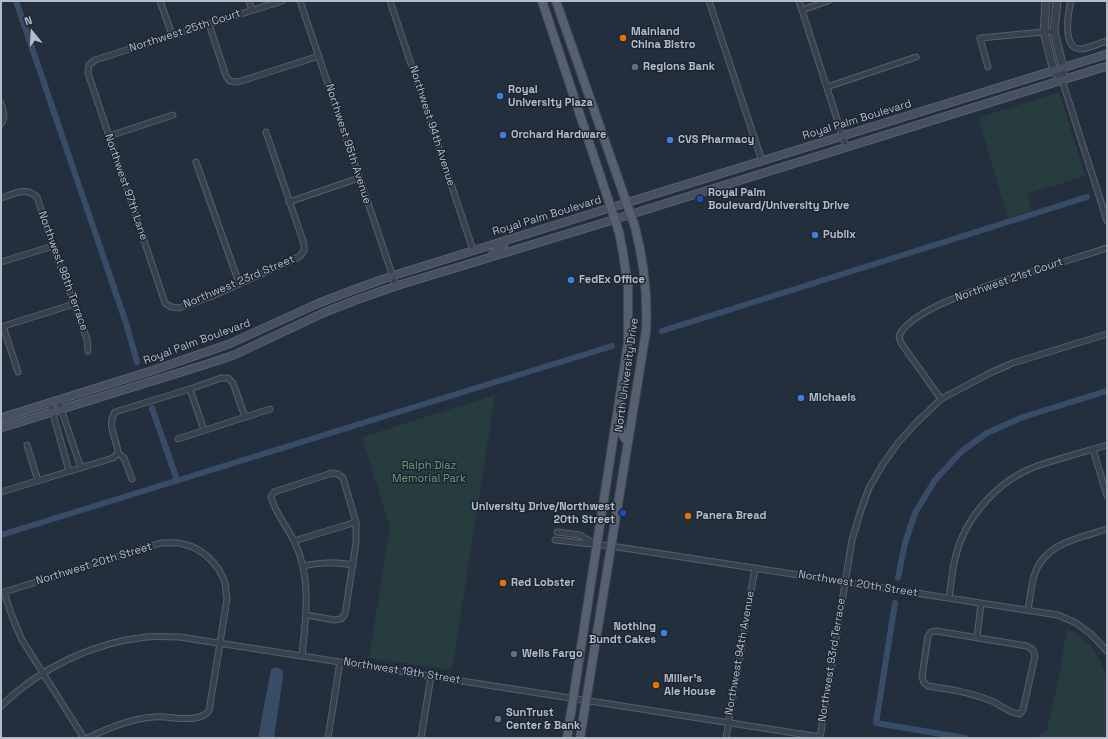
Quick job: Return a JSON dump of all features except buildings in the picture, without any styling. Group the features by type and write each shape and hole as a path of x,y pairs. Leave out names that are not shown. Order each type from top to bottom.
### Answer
{"main road":[{"name":"North University Drive","path":"542,1 620,239 626,269 629,303 628,343 567,738"},
{"name":"North University Drive","path":"556,1 630,215 644,264 646,297 646,320 628,442 580,738"},
{"name":"Royal Palm Boulevard","path":"1,418 229,344 319,303 392,276 1107,54"},
{"name":"Royal Palm Boulevard","path":"1,428 234,355 323,313 396,286 488,259 1107,66"},
{"path":"488,259 504,244 506,240"},
{"path":"618,411 621,433 628,442"}],"street":[{"path":"160,1 172,35"},
{"path":"249,1 252,10"},
{"name":"Northwest 25th Court","path":"89,65 95,60 282,1"},
{"name":"Northwest 95th Avenue","path":"300,1 396,286"},
{"name":"Northwest 94th Avenue","path":"390,1 474,250"},
{"path":"709,1 762,161"},
{"path":"799,1 846,147"},
{"path":"802,10 828,1"},
{"path":"1046,1 1044,32 1054,71 1062,80"},
{"path":"1057,1 1054,31 1063,68 1062,80 1107,221"},
{"path":"1071,1 1068,12 1068,24 1069,40 1072,46 1081,49 1107,40"},
{"path":"209,24 226,76 230,81 238,82 319,56"},
{"path":"988,67 980,38 1054,31"},
{"path":"827,88 916,57"},
{"name":"Northwest 97th Lane","path":"89,65 88,73 109,136 166,303 171,307"},
{"path":"1,103 4,112 2,122"},
{"path":"109,136 173,115"},
{"path":"266,132 289,202 359,178"},
{"path":"196,162 239,283"},
{"name":"Northwest 98th Terrace","path":"1,198 25,190 32,192 37,197 87,339 88,351"},
{"name":"Northwest 23rd Street","path":"171,307 179,308 212,296 299,257 304,251 304,244 289,202"},
{"path":"1,262 53,246"},
{"name":"Northwest 21st Court","path":"942,399 901,343 899,336 901,330 932,308 969,291 1107,248"},
{"path":"18,372 2,327 74,304"},
{"name":"Northwest 93rd Terrace","path":"820,737 852,540 869,488 898,443 916,422 942,399 990,373 1013,363 1107,334"},
{"path":"118,454 118,446 111,425 111,418 116,412 221,378 228,378 233,383 245,417"},
{"path":"190,389 204,430"},
{"path":"58,400 81,468"},
{"path":"50,403 69,472"},
{"path":"178,439 270,409"},
{"path":"27,445 38,481"},
{"path":"949,598 955,558 962,536 973,518 998,490 1016,477 1036,466 1107,445"},
{"path":"1093,449 1107,496"},
{"path":"1,492 113,458 118,454"},
{"path":"118,454 124,458 132,479"},
{"path":"302,656 307,615 307,590 303,566 294,541 273,505 271,497 274,492 332,473 338,474 343,478 356,522 356,543 345,614 341,619 334,620 307,615"},
{"path":"294,541 356,522"},
{"path":"1028,610 1034,575 1042,560 1052,549 1066,542 1107,529"},
{"name":"Northwest 20th Street","path":"557,532 580,535 598,545"},
{"name":"Northwest 20th Street","path":"555,540 611,546 1058,615 1076,623 1091,634 1107,651"},
{"name":"Northwest 20th Street","path":"3,592 161,543 182,543 198,549 209,558 219,570 225,583 227,599 221,643"},
{"path":"303,566 323,562 336,562 353,565"},
{"name":"Northwest 94th Avenue","path":"726,738 754,568"},
{"path":"3,592 22,640 84,738"},
{"path":"977,638 982,603"},
{"path":"936,631 977,638 1027,646 1033,650 1035,656 1024,710 1020,714 1015,713 990,700 963,691 928,686 924,683 922,677 928,636 931,632 936,631"},
{"name":"Northwest 19th Street","path":"1,706 43,673 87,651 117,642 147,637 180,637 820,737"},
{"path":"88,738 110,727 137,719 154,717 194,719 204,716 210,711 221,643"},
{"path":"328,738 340,662"},
{"path":"421,738 431,676"}],"green space":[{"path":"1059,92 1085,176 1027,194 1032,210 1008,218 978,118"},
{"name":"Ralph Diaz Memorial Park","path":"495,395 452,670 369,658 390,527 362,437"},
{"path":"1067,628 1076,633 1091,646 1101,663 1107,680 1107,738 1036,738 1047,730 1059,677"}],"water":[{"path":"277,667 282,670 283,677 274,738 258,738 271,669"}],"waterway":[{"path":"16,1 126,323 137,362"},
{"path":"662,331 1087,197"},
{"path":"1,535 612,346"},
{"path":"898,578 905,543 915,513 935,480 962,451 987,433 1023,417 1107,391"},
{"path":"152,408 177,480"},
{"path":"895,603 876,723 965,738"}],"place":[{"name":"Mainland China Bistro","path":"623,38"},
{"name":"Regions Bank","path":"635,67"},
{"name":"Royal University Plaza","path":"500,96"},
{"name":"Orchard Hardware","path":"503,135"},
{"name":"CVS Pharmacy","path":"670,140"},
{"name":"Royal Palm Boulevard/University Drive","path":"700,199"},
{"name":"Publix","path":"815,235"},
{"name":"FedEx Office","path":"571,280"},
{"name":"Michaels","path":"801,398"},
{"name":"University Drive/Northwest 20th Street","path":"623,513"},
{"name":"Panera Bread","path":"688,516"},
{"name":"Red Lobster","path":"503,583"},
{"name":"Nothing Bundt Cakes","path":"664,633"},
{"name":"Wells Fargo","path":"514,654"},
{"name":"Miller's Ale House","path":"656,685"},
{"name":"SunTrust Center & Bank","path":"498,719"}]}
